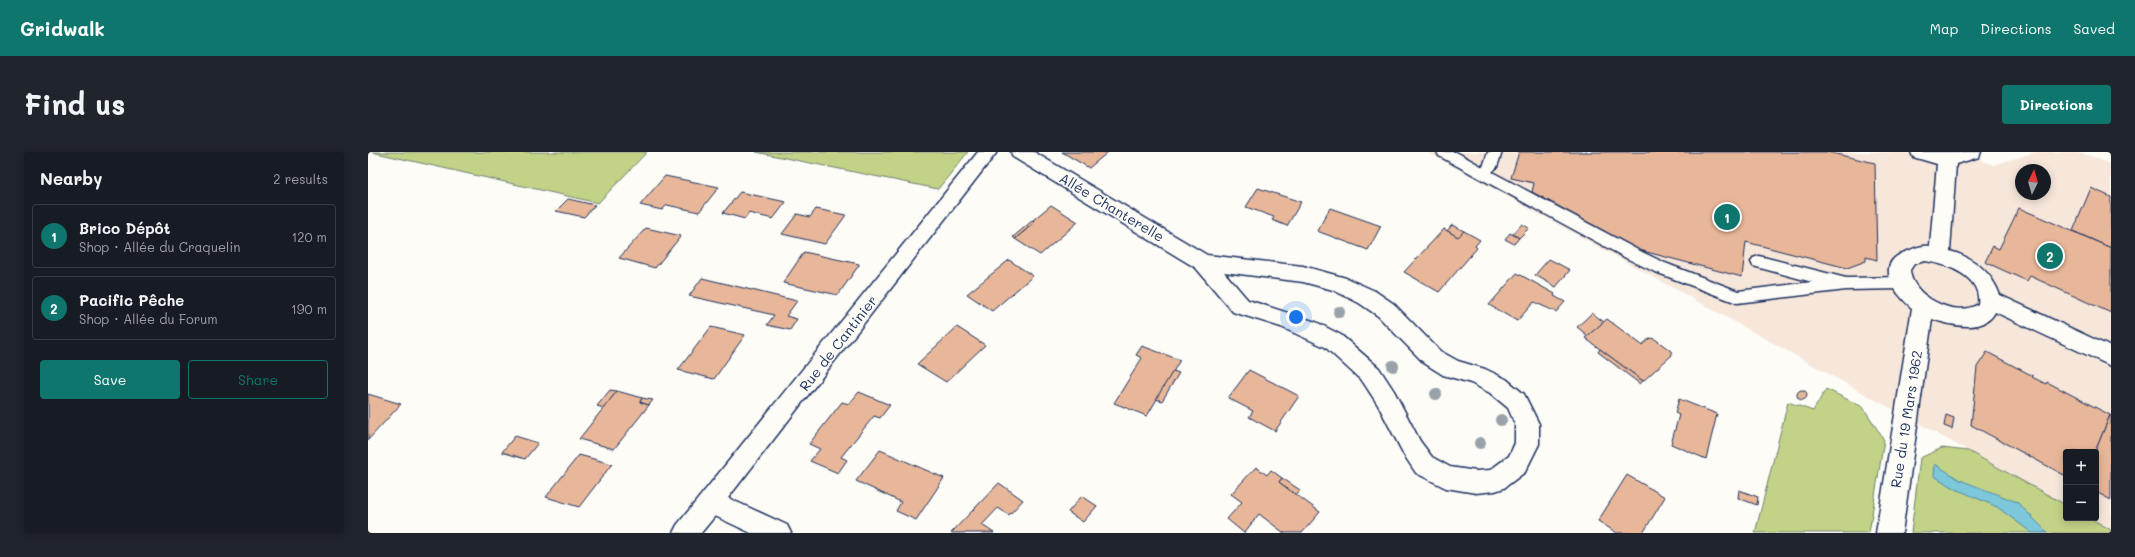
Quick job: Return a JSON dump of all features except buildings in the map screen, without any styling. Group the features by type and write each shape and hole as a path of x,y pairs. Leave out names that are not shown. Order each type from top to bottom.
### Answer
{"street":[{"name":"Rue de Cantinier","path":"686,533 712,503 988,152"},
{"name":"Allée Chanterelle","path":"1020,152 1203,262 1241,306 1308,328 1333,341 1371,375 1386,398 1412,448 1424,465 1446,477 1476,482 1495,480 1517,464 1527,444 1527,424 1516,401 1498,386 1477,376 1451,368 1432,357 1386,310 1367,297 1339,284 1303,274 1203,262"},
{"path":"1920,152 1945,156 1972,152"},
{"path":"1939,255 1945,156"},
{"path":"1913,255 1939,255 1953,259 1978,275 1986,285 1990,300 1990,304 1984,311 1976,316 1964,318 1944,314 1923,306 1912,297 1902,283 1900,277 1900,268 1904,260 1913,255"},
{"path":"1990,300 2111,357"},
{"name":"Rue du 19 Mars 1962","path":"1889,533 1923,306"},
{"path":"712,503 778,533"}],"lane":[{"path":"1444,152 1488,172 1632,254 1659,267 1737,297 1846,284 1902,283"},
{"path":"1488,172 1495,152"},
{"path":"1758,262 1846,284"}],"shaded area":[{"path":"1427,152 1960,152 1993,165 2036,152 2072,152 2088,155 2111,164 2111,530 2095,521 2099,521 2099,449 2063,449 2063,503"}],"green space":[{"path":"372,152 647,152 598,203"},
{"path":"756,152 968,152 938,189"},
{"path":"1826,389 1863,407 1884,440 1869,533 1755,533 1788,402 1813,411"},
{"path":"1942,448 1968,451 2063,503 2063,521 2095,521 2111,530 2111,533 1911,533 1920,458"}],"water":[{"path":"1935,464 1960,480 2017,502 2048,533 2032,533 1997,507 1956,489 1934,476"}],"place":[{"name":"Brico Dépôt","path":"1727,217"},
{"name":"Pacific Pêche","path":"2050,256"}]}
